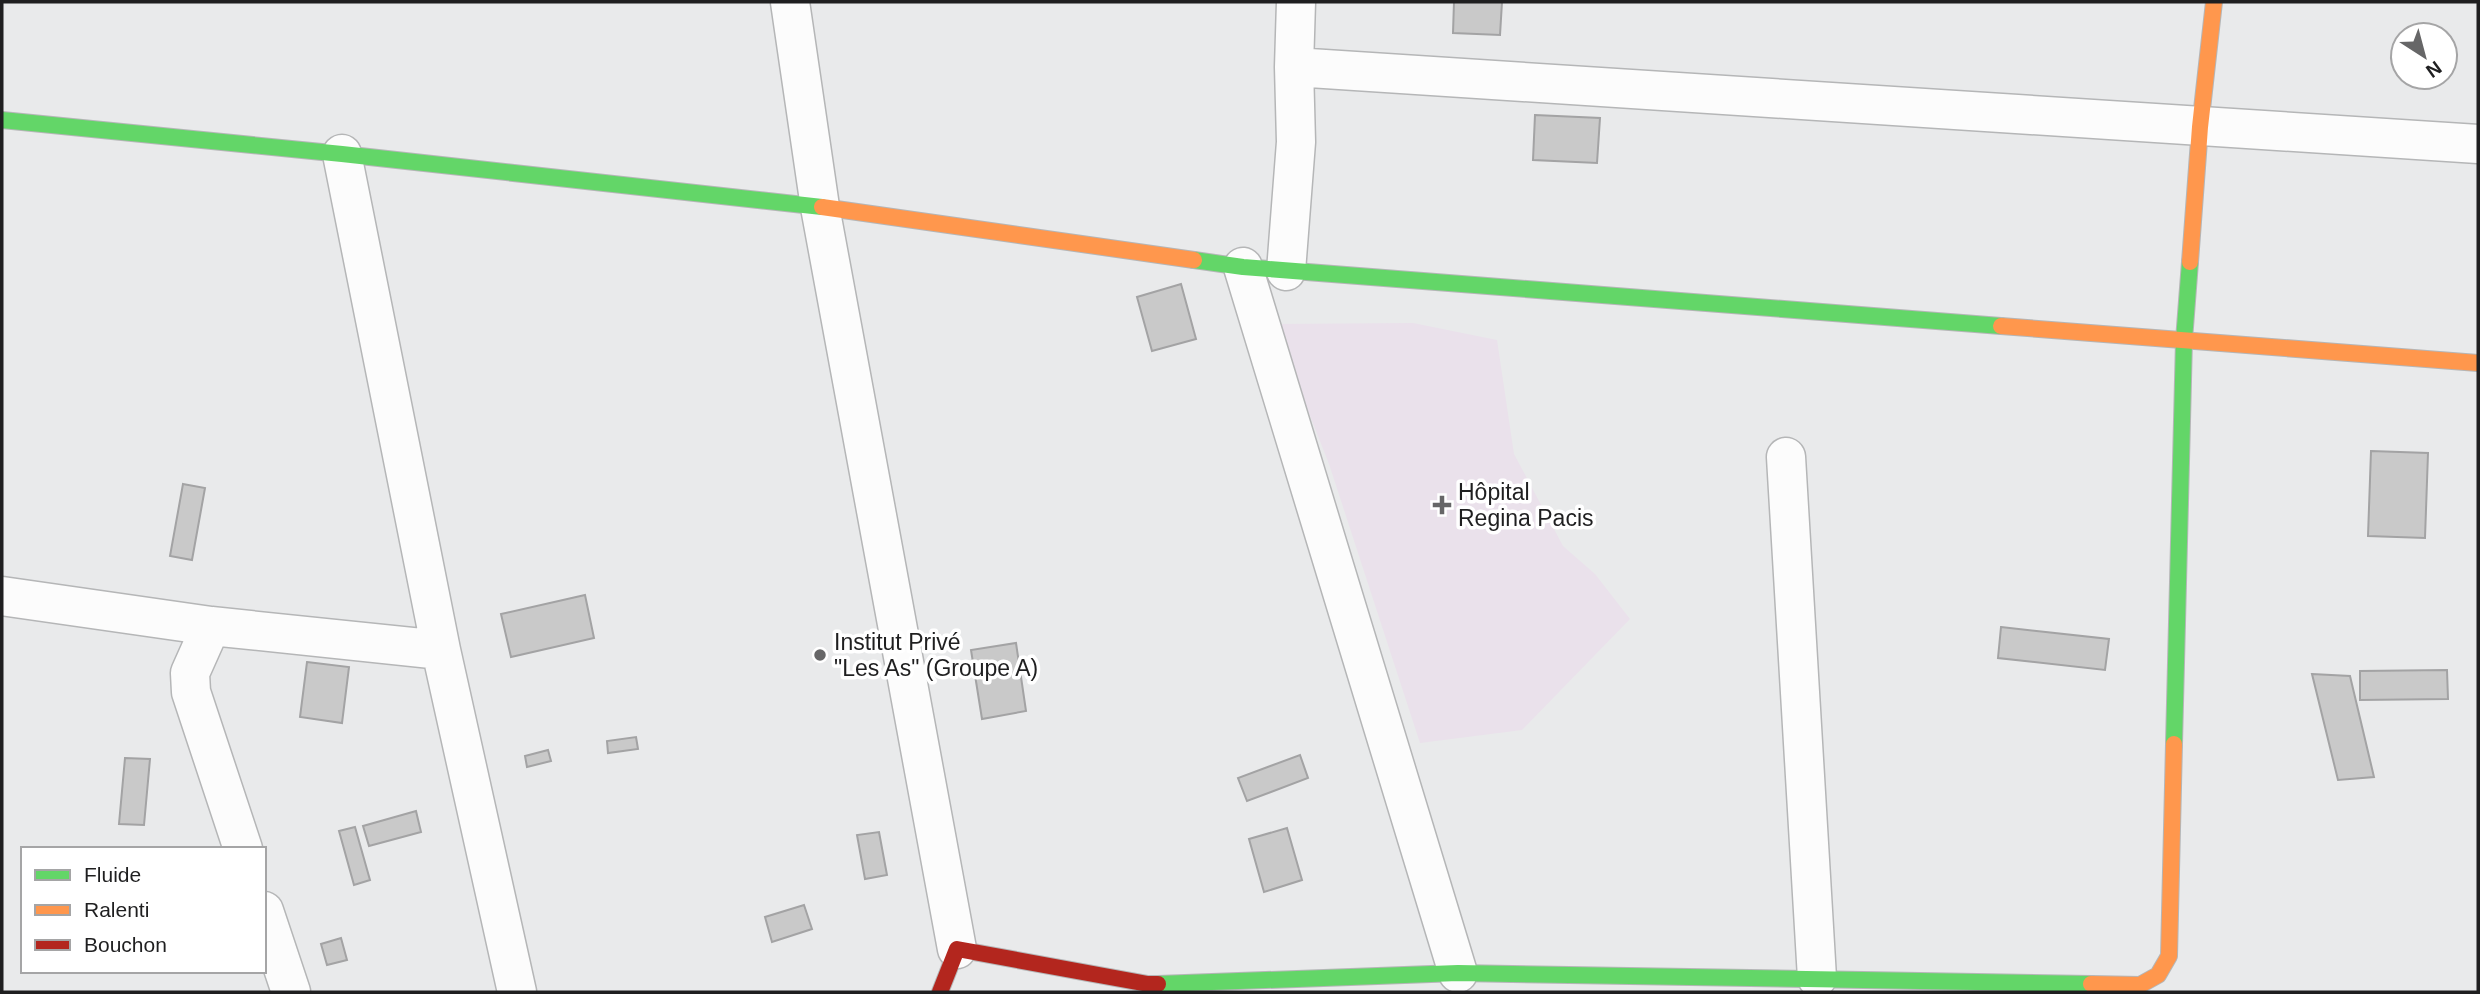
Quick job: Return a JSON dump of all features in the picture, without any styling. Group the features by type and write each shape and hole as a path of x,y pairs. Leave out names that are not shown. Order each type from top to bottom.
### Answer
{"street":[{"path":"790,2 820,207 957,950 940,992"},
{"path":"1286,271 1296,142 1296,2"},
{"path":"957,950 1153,988 1458,973 2140,985 2158,975 2169,956 2184,340 2200,127 2214,2"},
{"path":"1294,67 2478,144"},
{"path":"2,120 342,154 820,207 1243,267 2478,363"},
{"path":"342,154 441,650 517,992"},
{"path":"1243,267 1458,973"},
{"path":"1786,457 1817,978"},
{"path":"2,596 211,626 441,650"},
{"path":"211,626 190,673 191,692 242,847"},
{"path":"266,917 291,992"}],"shaded area":[{"name":"Hôpital Regina Pacis","path":"1413,323 1497,340 1514,454 1563,546 1595,574 1630,619 1522,730 1420,743 1329,464 1274,324"}],"building":[{"path":"1454,2 1502,2 1500,35 1453,33"},
{"path":"1535,115 1600,118 1597,163 1533,160"},
{"path":"1181,284 1196,339 1152,351 1137,297"},
{"path":"2371,451 2428,453 2425,538 2368,536"},
{"path":"183,484 205,488 192,560 170,556"},
{"path":"585,595 594,638 511,657 501,614"},
{"path":"2001,627 2109,639 2105,670 1998,658"},
{"path":"1016,643 1026,711 982,719 971,650"},
{"path":"307,662 349,667 342,723 300,717"},
{"path":"2447,670 2448,699 2360,700 2360,671"},
{"path":"2312,674 2350,676 2374,777 2338,780"},
{"path":"636,737 638,749 608,753 607,741"},
{"path":"548,750 551,761 527,767 525,756"},
{"path":"1300,755 1308,778 1247,801 1238,778"},
{"path":"125,758 150,759 144,825 119,824"},
{"path":"416,811 421,832 369,846 363,826"},
{"path":"355,827 370,880 354,885 339,831"},
{"path":"1287,828 1302,880 1264,892 1249,839"},
{"path":"879,832 887,875 865,879 857,835"},
{"path":"804,905 812,929 772,942 765,917"},
{"path":"341,938 347,960 327,965 321,944"}],"traffic: fast":[{"path":"2,120 822,207"},
{"path":"1194,260 1243,267 2001,326"},
{"path":"2174,744 2184,340 2190,262"},
{"path":"1158,984 1458,973 2091,984"}],"traffic: slow":[{"path":"2190,262 2200,127 2214,2"},
{"path":"822,207 1194,260"},
{"path":"2001,326 2478,363"},
{"path":"2091,984 2140,985 2158,975 2169,956 2174,744"}],"traffic: jam":[{"path":"940,992 957,949 1158,984"}],"place":[{"name":"Hôpital Regina Pacis","path":"1442,505"},
{"name":"Institut Privé \"Les As\" (Groupe A)","path":"820,655"}]}
